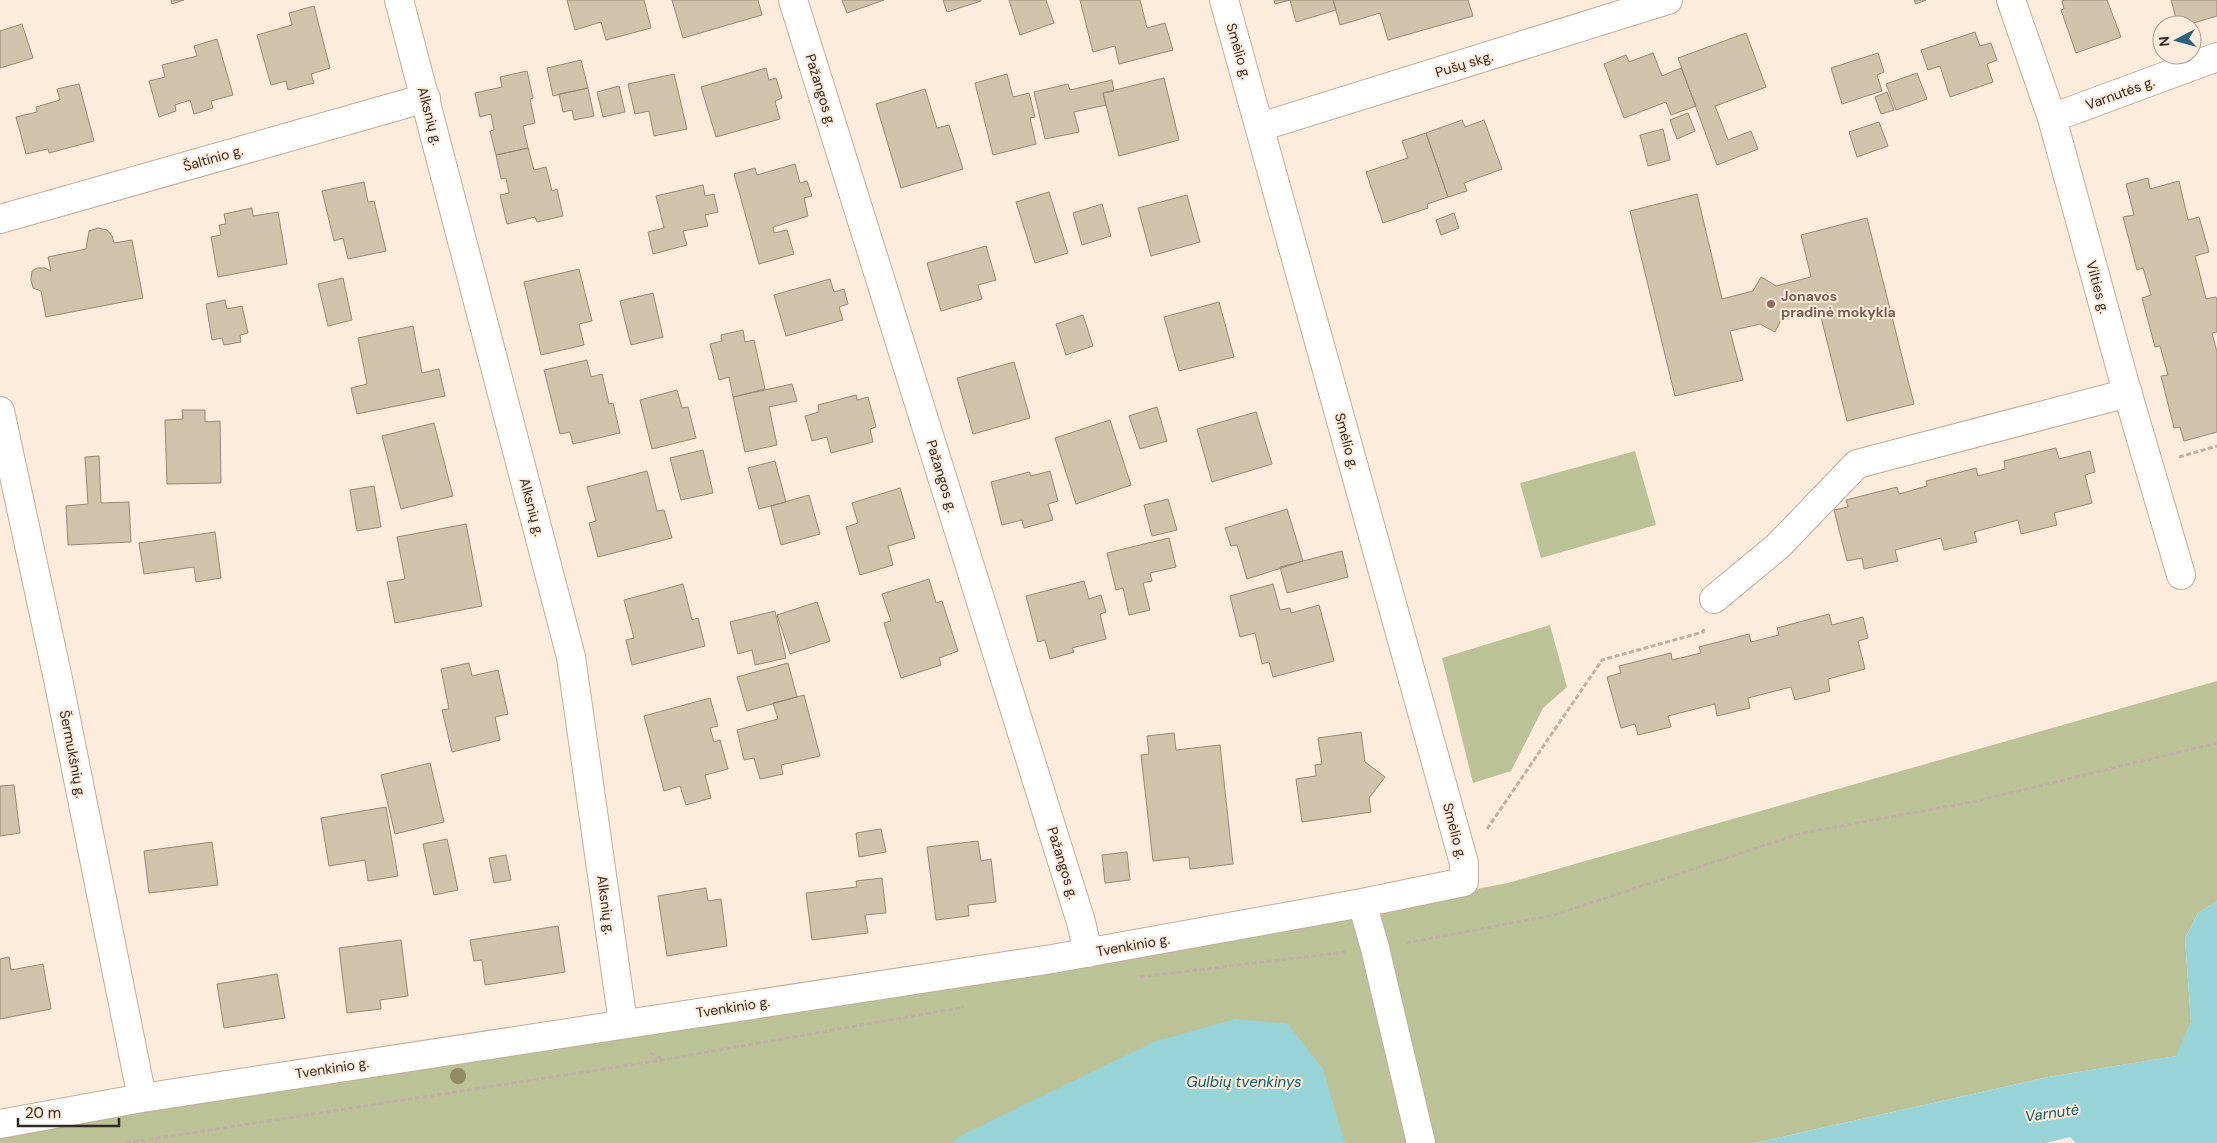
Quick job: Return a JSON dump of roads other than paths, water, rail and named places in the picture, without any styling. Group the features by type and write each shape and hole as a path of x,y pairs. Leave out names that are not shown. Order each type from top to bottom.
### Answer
{"street":[{"name":"Alksnių g.","path":"399,0 571,657 623,1024"},
{"name":"Pažangos g.","path":"793,0 1078,912 1088,953"},
{"name":"Smėlio g.","path":"1224,0 1464,873"},
{"name":"Pušų skg.","path":"1260,127 1668,0"},
{"name":"Vilties g.","path":"2011,0 2052,118 2128,393 2181,575"},
{"name":"Varnutės g.","path":"2052,118 2217,57"},
{"name":"Šaltinio g.","path":"0,218 426,98"},
{"path":"1714,599 1778,546 1857,464 2128,393"},
{"name":"Šermukšnių g.","path":"0,411 58,679 142,1098"},
{"name":"Tvenkinio g.","path":"0,1124 142,1098 1088,953 1362,903 1464,873"},
{"path":"1362,903 1375,948 1421,1143"}],"water":[{"name":"Varnutė","path":"2217,901 2217,1143 2076,1143 2070,1137 2046,1143 1755,1143 2048,1077 2176,1056 2191,1022 2185,939 2198,913"},
{"name":"Gulbių tvenkinys","path":"1236,1019 1288,1024 1323,1069 1345,1143 951,1143 964,1134 1156,1041"}],"place":[{"name":"Jonavos pradinė mokykla","path":"1771,304"}]}
